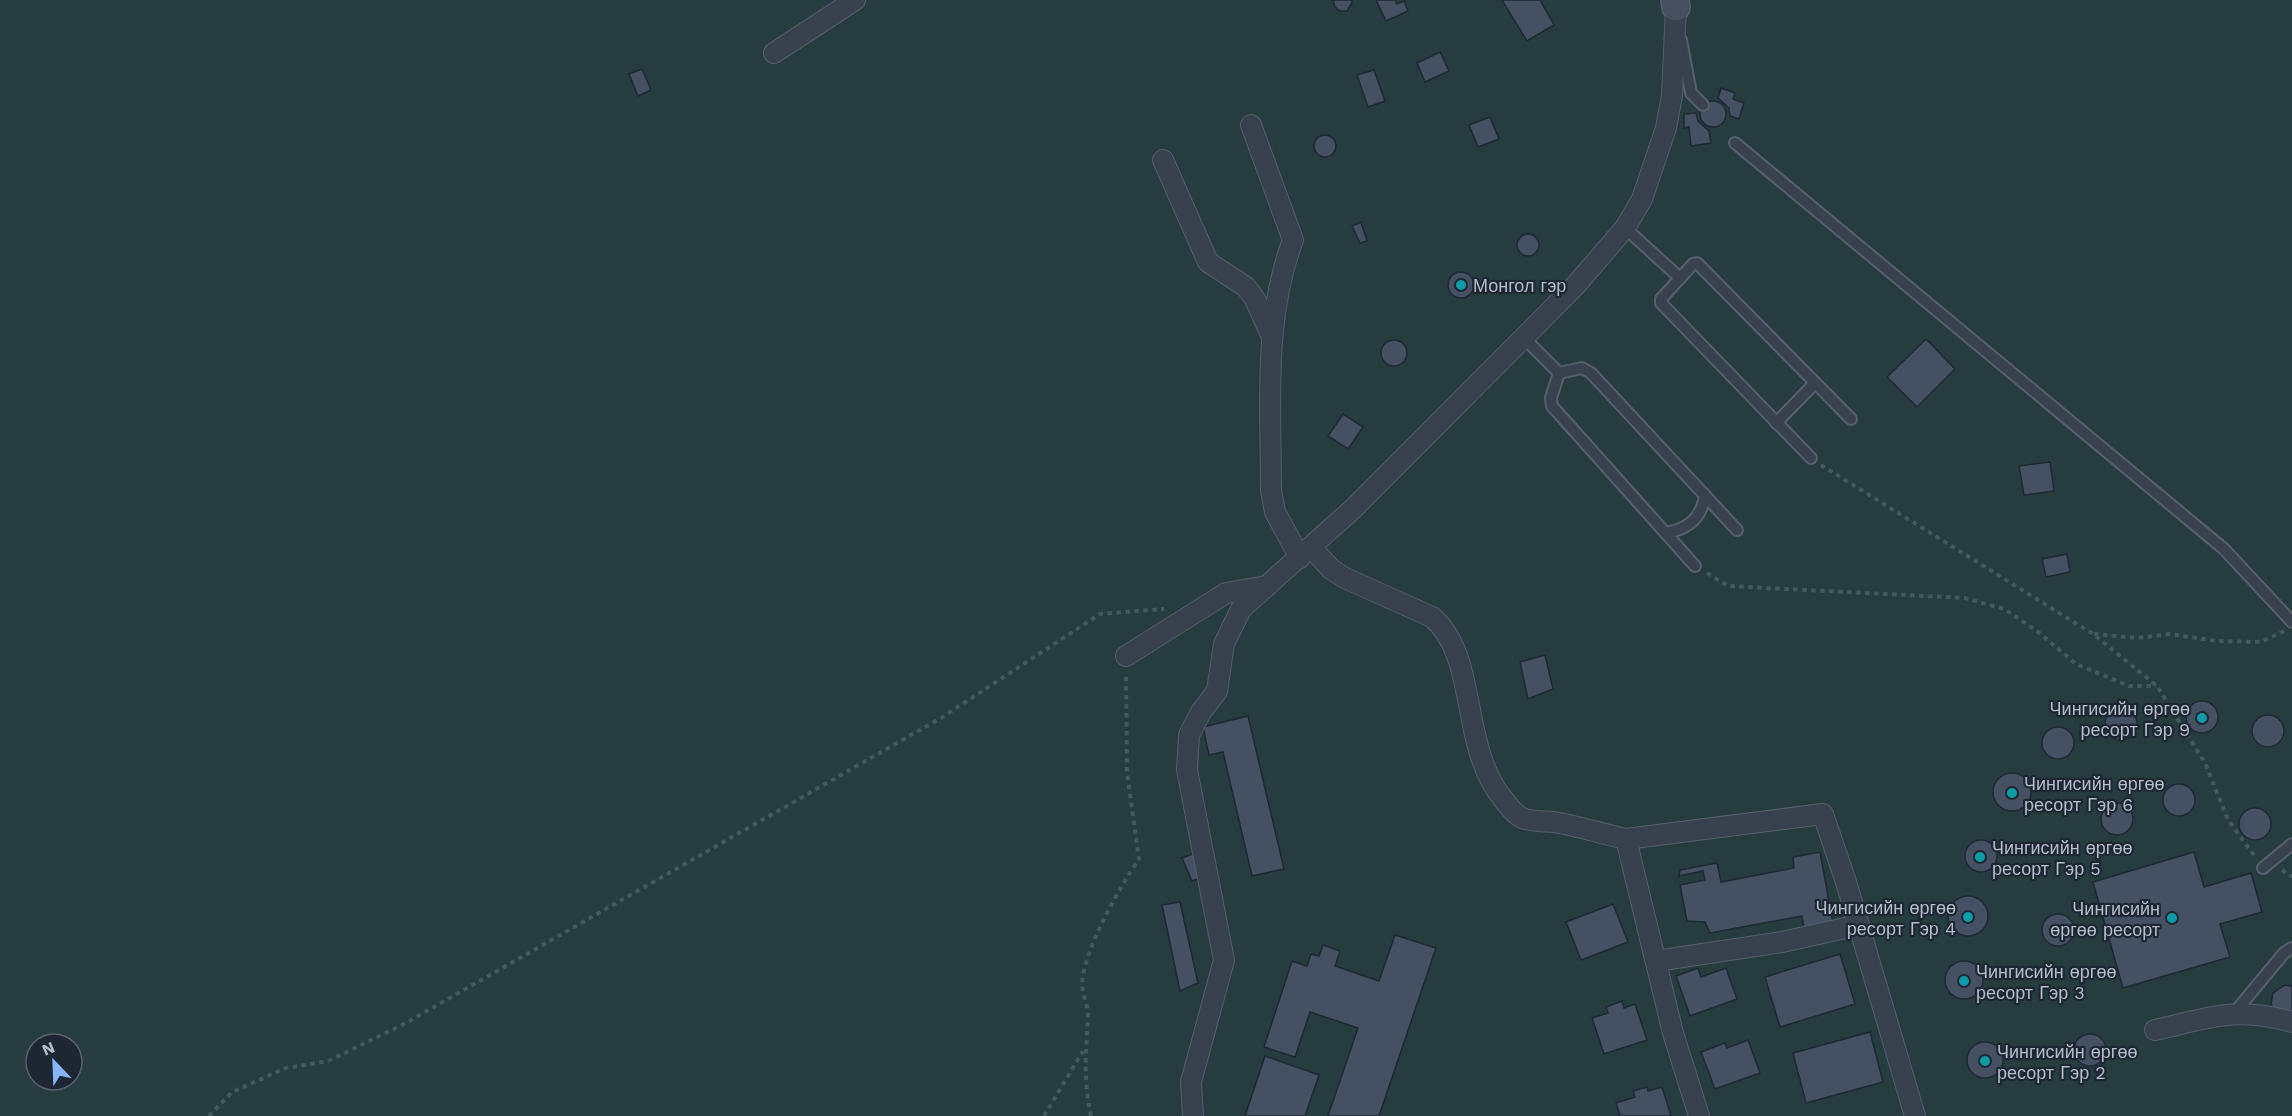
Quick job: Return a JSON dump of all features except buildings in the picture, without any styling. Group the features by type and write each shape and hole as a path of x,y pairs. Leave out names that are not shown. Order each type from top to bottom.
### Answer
{"street":[{"path":"774,52 855,0"},
{"path":"1193,1116 1191,1082 1224,960 1187,770 1189,735 1201,712 1217,691 1224,644 1241,609 1306,553 1524,338 1592,269 1624,228 1642,199 1666,128 1672,95 1676,4"},
{"path":"1251,125 1293,240 1271,335 1271,490 1275,512 1306,553 1345,578 1432,618 1442,626 1451,639 1461,669 1474,740 1483,766 1494,789 1510,808 1523,818 1626,839 1823,814 1859,925 1915,1116"},
{"path":"1163,160 1208,262 1246,287 1255,298 1271,335"},
{"path":"1126,656 1226,593 1268,585"},
{"path":"1626,839 1673,1033 1699,1116"},
{"path":"1656,961 1782,942 1859,925"},
{"path":"2155,1030 2235,1012 2256,1013 2292,1022"}],"lane":[{"path":"1676,4 1689,86 1695,99 1702,105"},
{"path":"1735,143 2224,549 2292,622"},
{"path":"1624,228 1680,278"},
{"path":"1811,458 1661,303 1660,299 1680,278 1697,263 1851,419"},
{"path":"1524,338 1560,373"},
{"path":"1560,373 1582,368 1591,372 1737,530"},
{"path":"1560,373 1551,398 1552,406 1695,566"},
{"path":"1776,423 1814,384"},
{"path":"1666,533 1682,530 1690,524 1703,508 1705,495"},
{"path":"2263,868 2292,844"},
{"path":"2235,1012 2284,953 2292,948"}],"path":[{"path":"1811,458 2093,634 2157,686 2205,763 2228,820 2263,868"},
{"path":"1695,566 1728,586 1965,598 2004,609 2037,631 2076,664 2129,686 2157,686"},
{"path":"209,1116 231,1092 286,1068 328,1061 405,1024 485,976 941,718 1100,614 1140,609 1201,608"},
{"path":"2093,634 2137,638 2170,634 2217,640 2261,642 2292,627"},
{"path":"1091,1116 1086,1093 1084,1050 1088,1013 1082,984 1094,945 1117,891 1139,859 1127,773 1126,656"},
{"path":"1044,1116 1084,1050"}],"green space":[{"path":"0,0 2292,0 2292,1116 0,1116"}],"place":[{"name":"Монгол гэр","path":"1461,285"},
{"name":"Чингисийн өргөө ресорт Гэр 9","path":"2202,718"},
{"name":"Чингисийн өргөө ресорт Гэр 6","path":"2012,793"},
{"name":"Чингисийн өргөө ресорт Гэр 5","path":"1980,857"},
{"name":"Чингисийн өргөө ресорт Гэр 4","path":"1968,917"},
{"name":"Чингисийн өргөө ресорт","path":"2172,918"},
{"name":"Чингисийн өргөө ресорт Гэр 3","path":"1964,981"},
{"name":"Чингисийн өргөө ресорт Гэр 2","path":"1985,1061"}]}
